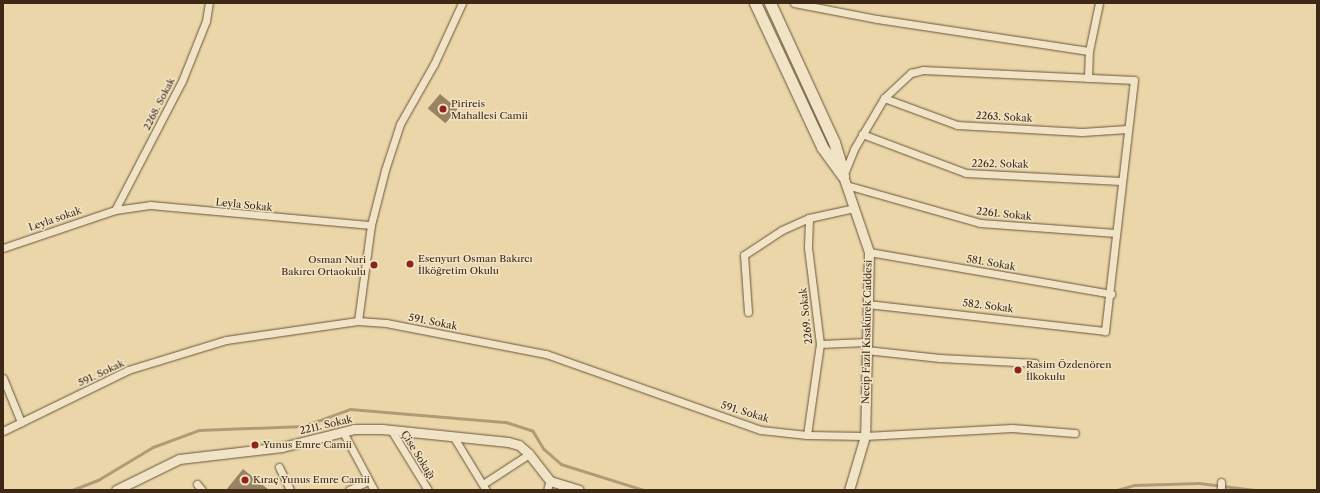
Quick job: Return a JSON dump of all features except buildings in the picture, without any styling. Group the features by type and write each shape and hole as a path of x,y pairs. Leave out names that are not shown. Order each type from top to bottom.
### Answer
{"main road":[{"name":"Necip Fazıl Kısakürek Caddesi","path":"755,3 822,147 845,180"},
{"name":"Necip Fazıl Kısakürek Caddesi","path":"770,3 834,142 845,180"}],"street":[{"name":"2268. Sokak","path":"115,210 182,81 206,20 209,3"},
{"path":"358,321 371,225 400,124 434,64 462,3"},
{"path":"794,3 884,21 1089,51"},
{"path":"1088,78 1089,51 1098,3"},
{"path":"845,180 862,134 884,98 899,81 911,73 923,70 1134,80 1121,181 1111,294"},
{"name":"2263. Sokak","path":"884,98 957,125 1082,132 1127,129"},
{"name":"2262. Sokak","path":"862,134 966,173 1121,181"},
{"name":"Necip Fazıl Kısakürek Caddesi","path":"845,180 868,252 865,436 849,490"},
{"name":"2261. Sokak","path":"845,180 980,223 1116,233"},
{"name":"Leyla Sokak","path":"115,210 150,206 371,225"},
{"path":"748,312 744,255 782,230 809,218 854,208"},
{"name":"Leyla sokak","path":"3,248 115,210"},
{"name":"2269. Sokak","path":"807,435 820,344 808,247 809,218"},
{"name":"581. Sokak","path":"868,252 1111,294"},
{"name":"582. Sokak","path":"867,304 1105,332 1111,294"},
{"name":"591. Sokak","path":"3,431 128,370 226,340 358,321 386,323 546,354 761,430 807,435 865,436 1012,428 1075,434"},
{"path":"820,344 866,346 940,358 1035,363"},
{"path":"3,378 21,422"},
{"name":"2211. Sokak","path":"116,490 179,459 282,447 354,429 391,430 508,442 519,445 529,454 548,486 578,490"},
{"name":"Çise Sokağı","path":"391,430 428,490"},
{"path":"343,432 374,490"},
{"path":"453,436 484,487 529,454"},
{"path":"279,466 290,490"},
{"path":"349,490 368,481"},
{"path":"1220,482 1221,490"}],"waterway":[{"path":"72,490 98,480 153,447 199,430 304,426 350,409 506,422 533,431 544,449 561,464 644,490"},
{"path":"1117,490 1134,485 1199,483 1255,490"}],"place":[{"name":"Pirireis Mahallesi Camii","path":"443,109"},
{"name":"Esenyurt Osman Bakırcı İlköğretim Okulu","path":"410,264"},
{"name":"Osman Nuri Bakırcı Ortaokulu","path":"374,265"},
{"name":"Rasim Özdenören İlkokulu","path":"1018,370"},
{"name":"Yunus Emre Camii","path":"255,445"},
{"name":"Kıraç Yunus Emre Camii","path":"245,480"}]}
